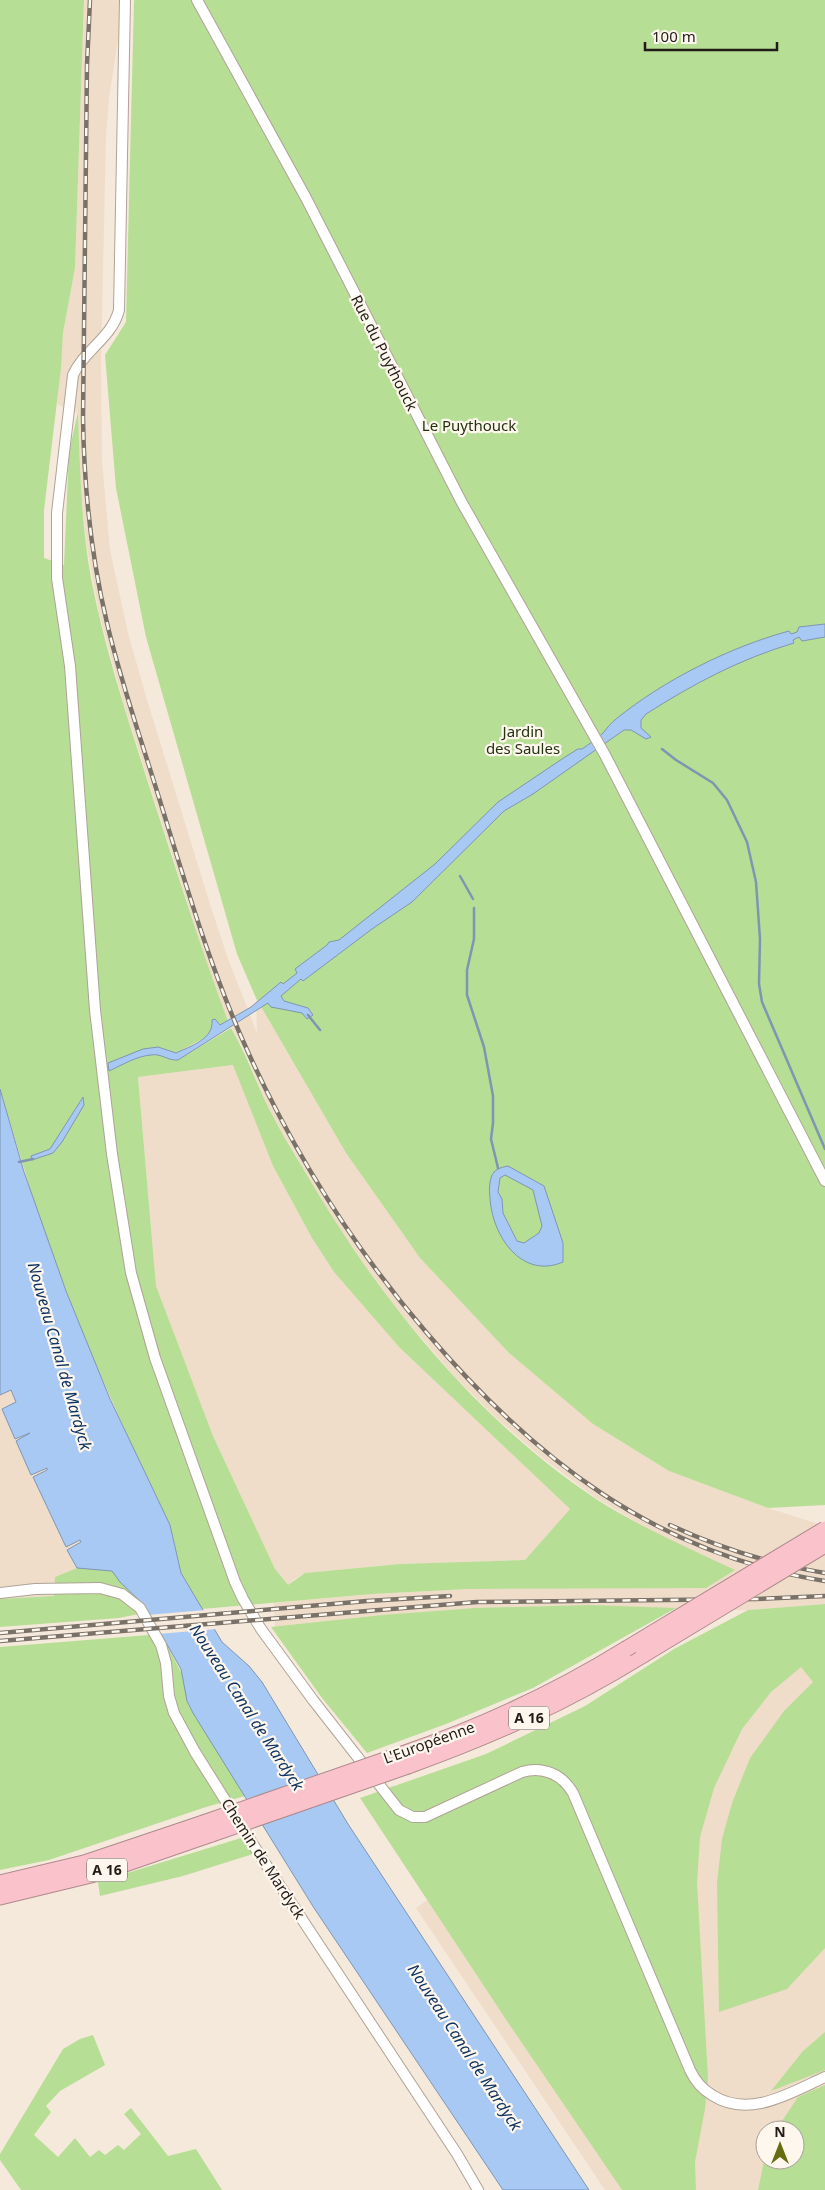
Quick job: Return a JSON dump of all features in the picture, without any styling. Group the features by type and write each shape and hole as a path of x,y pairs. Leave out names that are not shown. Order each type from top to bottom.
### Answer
{"highway":[{"name":"L'Européenne","path":"405,1760 510,1712 577,1678 825,1528"},
{"name":"L'Européenne","path":"0,1897 99,1873 207,1829 405,1760 467,1744 533,1716 643,1655 825,1544"},
{"name":"L'Européenne","path":"0,1883 84,1863 207,1829"}],"street":[{"path":"125,0 119,310 111,329 78,366 73,375 56,513 57,572 70,666 95,1010 112,1154 133,1281 163,1383 240,1594 261,1629 313,1700 399,1810 413,1817 425,1817 522,1772 538,1770 557,1776 567,1783 573,1793 690,2070 698,2083 705,2090 724,2102 746,2105 774,2100 825,2077"},
{"name":"Rue du Puythouck","path":"197,0 306,198 461,501 602,749 825,1181"},
{"name":"Chemin de Mardyck","path":"0,1593 35,1589 106,1588 122,1594 140,1608 161,1645 166,1663 172,1707 195,1752 259,1854 457,2154 478,2190"}],"shaded area":[{"path":"84,0 121,0 119,34 109,98 106,136 101,362 102,461 110,550 128,633 145,693 227,956 257,1033 256,998 346,1153 420,1258 509,1353 593,1424 669,1471 768,1508 825,1526 825,1604 748,1610 601,1612 275,1630 274,1603 372,1594 469,1589 623,1587 652,1531 596,1498 541,1457 493,1415 455,1377 395,1307 338,1227 268,1108 245,1051 228,1021 210,973 124,705 99,613 86,542 80,478 78,413 57,404 63,333 75,268"},
{"path":"234,1065 273,1166 312,1238 334,1272 399,1347 570,1509 525,1560 400,1564 305,1573 293,1580 288,1586 275,1569 213,1436 156,1286 138,1077"},
{"path":"11,1390 17,1402 15,1439 30,1434 32,1475 47,1468 47,1470 33,1477 66,1547 80,1540 81,1542 67,1550 77,1568 55,1577 54,1596 0,1599 0,1395"},
{"path":"825,1616 825,2190 605,2190 416,1908 430,1898 369,1800 394,1785 397,1791"}],"green space":[{"path":"0,0 84,0 75,268 63,333 61,368 44,510 44,558 64,565 69,452 78,412 81,495 85,537 91,578 103,632 151,792 228,1021 220,1025 217,1023 210,1035 176,1053 158,1047 138,1058 156,1054 178,1060 231,1028 272,1115 333,1217 363,1263 396,1308 469,1393 551,1467 596,1499 647,1528 735,1570 706,1588 469,1589 372,1594 202,1609 181,1573 170,1525 84,1338 39,1218 0,1089","holes":["233,1065 273,1166 312,1238 334,1272 399,1347 570,1509 525,1560 400,1564 305,1573 288,1585 275,1569 213,1436 156,1286 138,1077","82,1098 53,1153 32,1160 31,1156 50,1149"]},
{"name":"Le Puythouck","path":"134,0 825,0 825,1505 768,1508 669,1471 593,1424 509,1353 420,1258 346,1153 256,998 237,954 146,637 116,488 105,355 126,322"},
{"path":"77,1568 112,1570 148,1612 119,1618 0,1627 0,1599 54,1596 55,1577"},
{"path":"825,1604 825,1948 787,1989 719,2012 717,1883 722,1839 732,1803 750,1758 784,1711 813,1682 801,1667 771,1692 742,1729 714,1788 700,1837 697,1883 708,2078 705,2109 695,2162 696,2190 622,2190 507,2021 360,1798 486,1754 548,1724 585,1706 674,1649 748,1610"},
{"path":"589,1605 676,1608 533,1688 446,1724 367,1753 322,1698 271,1627 383,1615 475,1608"},
{"path":"161,1634 182,1674 189,1706 245,1796 206,1807 49,1860 0,1870 0,1647"},
{"path":"241,1838 253,1854 183,1876 100,1896 98,1882"},
{"path":"825,2032 825,2070 771,2091 803,2051"},
{"path":"93,2035 105,2065 60,2091 46,2106 51,2112 34,2135 58,2157 75,2138 90,2157 99,2150 105,2155 118,2145 124,2150 141,2134 124,2114 131,2108 168,2156 196,2149 222,2190 21,2190 0,2160 0,2154 63,2049 80,2039"},
{"path":"825,2085 825,2190 758,2190 762,2170 805,2170 805,2120 783,2120 798,2097"}],"water":[{"path":"825,624 825,637 802,641 799,637 793,640 794,643 774,649 717,673 681,692 646,714 641,720 641,728 651,737 646,739 631,730 624,730 533,794 504,811 412,902 372,929 303,981 301,979 281,996 284,1001 308,1008 313,1015 307,1019 302,1013 271,1007 268,1003 178,1060 158,1055 146,1056 109,1071 108,1063 143,1049 158,1047 176,1053 188,1048 205,1037 212,1027 212,1020 215,1019 220,1025 251,1007 281,982 283,984 297,973 295,969 329,942 339,940 435,864 498,802 565,757 578,749 582,749 601,735 616,719 655,691 698,666 744,646 789,631 791,634 797,632 799,627"},
{"name":"Nouveau Canal de Mardyck","path":"0,1089 24,1172 66,1291 110,1399 170,1525 181,1573 222,1642 249,1666 262,1682 348,1824 589,2190 503,2190 314,1908 193,1713 187,1701 181,1669 142,1603 120,1582 112,1571 77,1568 67,1550 81,1542 80,1540 66,1547 33,1477 47,1470 47,1468 31,1475 16,1441 30,1433 15,1439 2,1409 16,1402 11,1390 0,1395"},
{"path":"83,1097 84,1105 62,1142 53,1153 32,1160 31,1156 50,1149"},
{"path":"508,1166 544,1186 563,1243 563,1262 548,1266 534,1265 512,1251 503,1239 496,1226 492,1212 490,1188 491,1177 494,1172","holes":["505,1175 533,1190 542,1226 539,1233 524,1243 517,1241 503,1213 502,1199 498,1192 500,1178"]}],"pier":[{"path":"206,1610 217,1629 158,1634 147,1615"}],"waterway":[{"path":"662,749 713,783 727,800 747,842 756,882 760,939 759,984 762,1002 825,1149"},
{"path":"460,876 473,899"},
{"path":"474,908 474,939 467,970 467,995 484,1047 493,1096 491,1139 498,1168"},
{"path":"308,1015 320,1030"},
{"path":"19,1162 33,1159"}],"railway":[{"path":"90,0 87,65 83,418 87,496 93,547 101,598 132,712 200,928 222,990 248,1052 285,1127 306,1163 327,1198 374,1267 426,1332 467,1378 510,1421 555,1459 603,1494 653,1524 707,1549 764,1568 825,1581"},
{"path":"670,1525 707,1541 746,1554 785,1565 825,1573"},
{"path":"0,1633 367,1601 450,1596"},
{"path":"0,1641 477,1602 756,1599 825,1596"}],"park label":[{"name":"Jardin des Saules","path":"523,740"}]}
